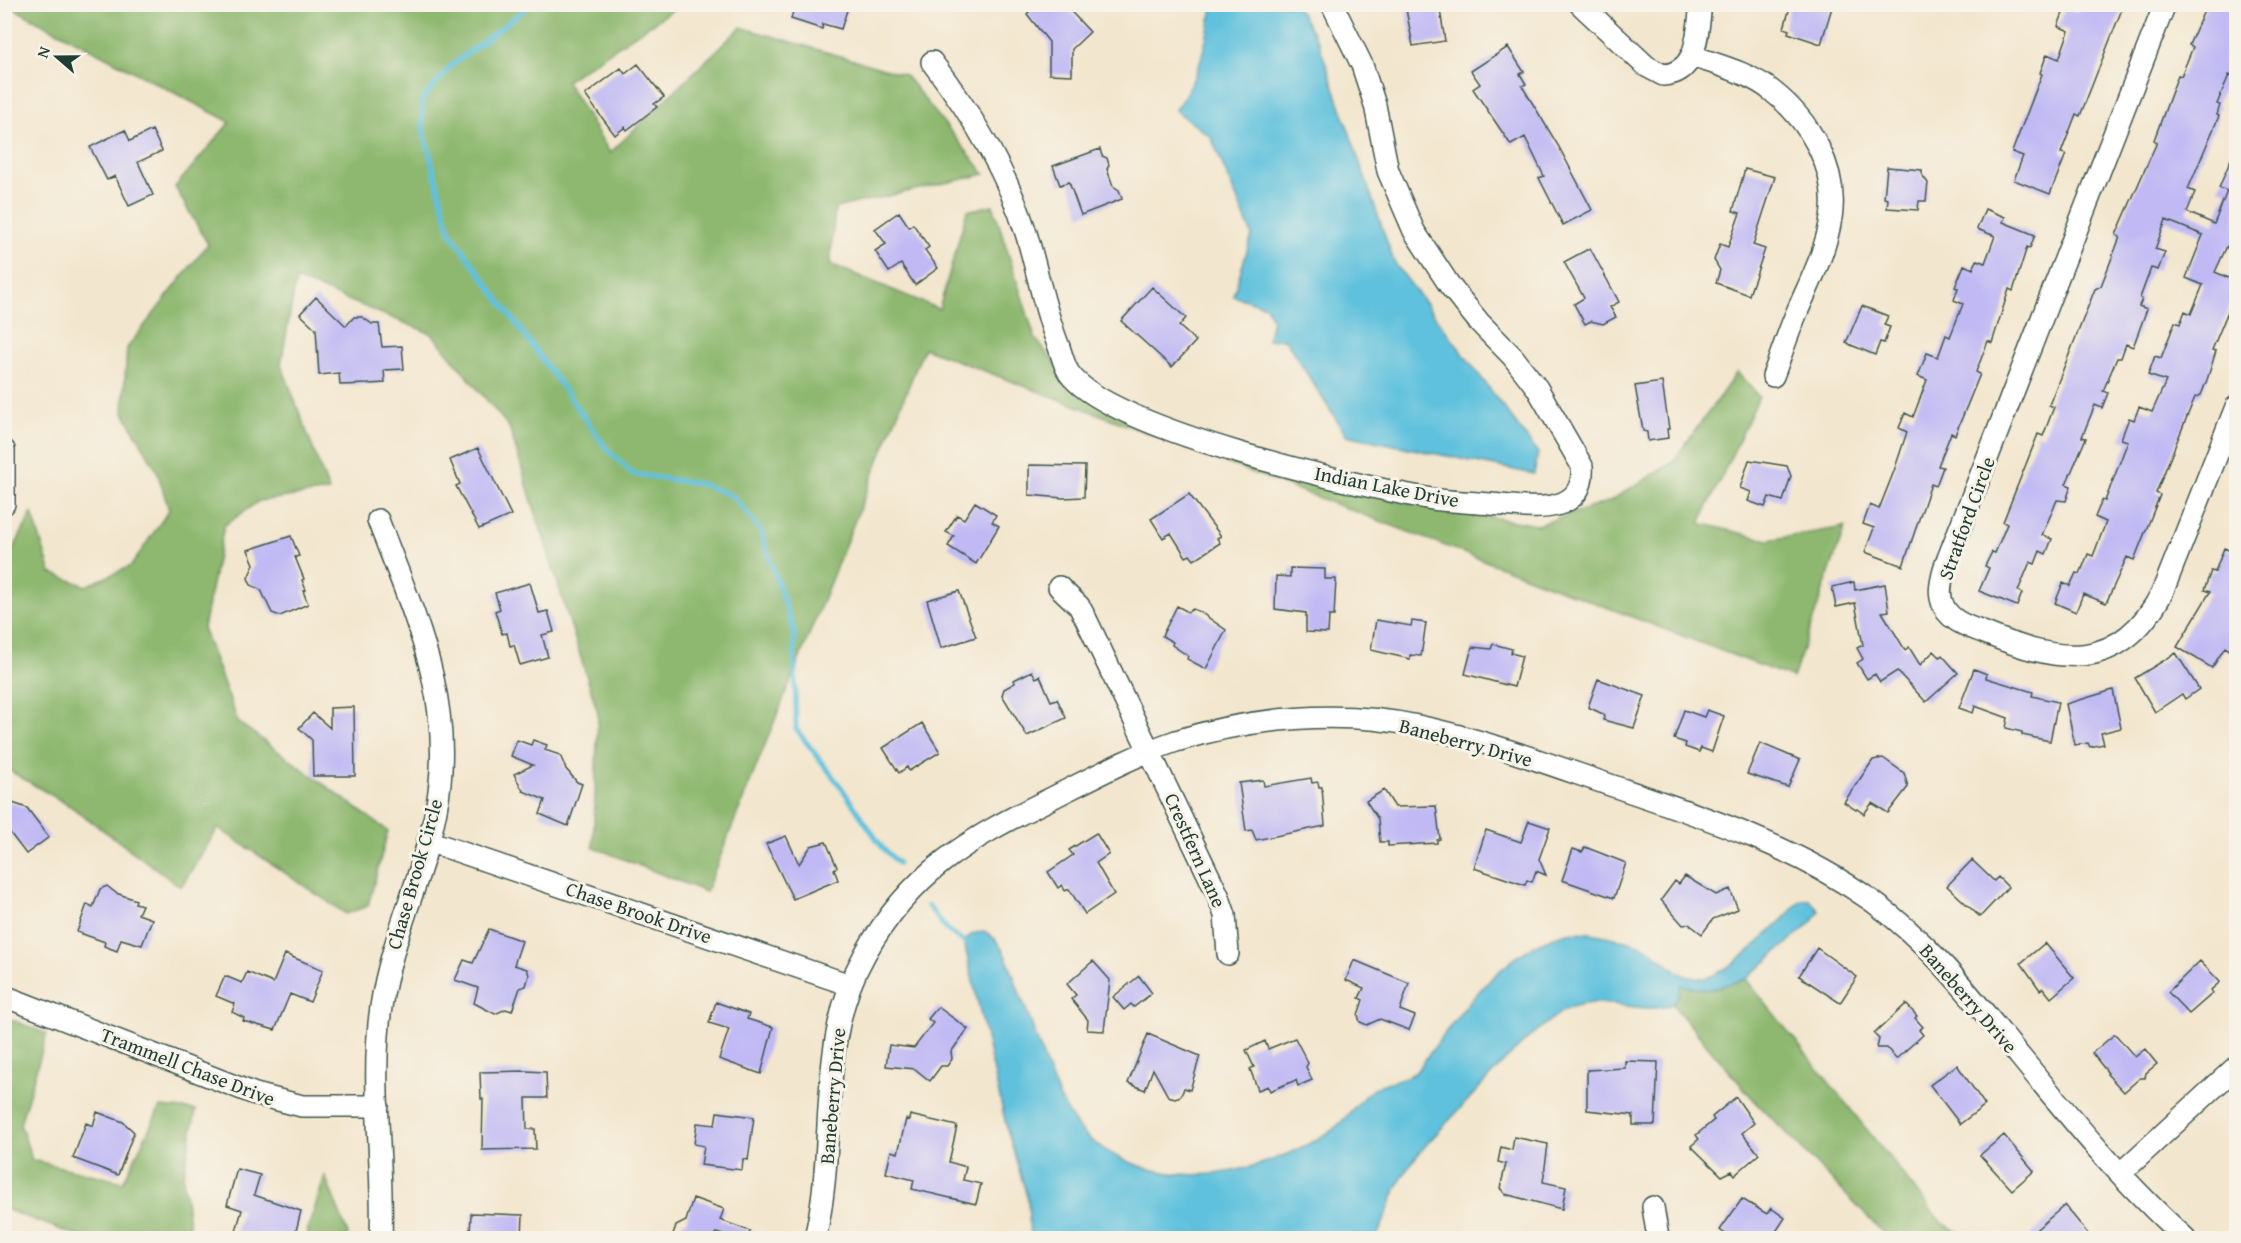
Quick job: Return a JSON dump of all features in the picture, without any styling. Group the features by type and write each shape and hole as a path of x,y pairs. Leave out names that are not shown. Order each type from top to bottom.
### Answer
{"street":[{"name":"Indian Lake Drive","path":"932,62 974,123 1011,194 1027,237 1050,325 1068,372 1087,389 1127,411 1203,442 1363,485 1433,499 1525,507 1569,501 1580,489 1582,466 1537,388 1513,357 1479,322 1450,286 1414,231 1388,171 1375,105 1362,65 1332,4"},
{"path":"1580,4 1646,66 1663,75 1681,70 1692,56 1701,4"},
{"name":"Stratford Circle","path":"2165,4 1945,566 1940,592 1947,612 1958,622 2044,655 2079,656 2112,647 2134,633 2149,618 2162,594 2229,451 2236,407"},
{"path":"1692,56 1728,68 1771,90 1802,122 1821,151 1830,176 1833,199 1831,219 1821,257 1773,376"},
{"path":"4,450 7,493 4,504"},
{"name":"Chase Brook Circle","path":"378,520 428,650 440,711 441,769 428,841 387,966 378,1039 381,1239"},
{"name":"Crestfern Lane","path":"1059,586 1079,606 1218,895 1225,915 1228,954"},
{"name":"Baneberry Drive","path":"815,1239 827,1162 830,1078 835,1037 850,985 865,953 894,910 928,871 965,843 1019,814 1150,751 1218,730 1251,724 1310,719 1389,721 1442,731 1717,820 1813,863 1873,902 1938,958 2061,1106 2121,1173 2185,1239"},
{"name":"Chase Brook Drive","path":"428,841 850,985"},
{"name":"Trammell Chase Drive","path":"4,996 255,1094 302,1106 378,1106"},
{"path":"2121,1173 2236,1067"},
{"path":"1653,1207 1658,1239"}],"green space":[{"path":"5,4 680,5 566,81 610,153 741,27 905,75 985,174 835,208 830,264 939,309 967,211 993,205 1035,338 1080,395 1207,448 1319,487 1537,525 1608,502 1672,463 1737,372 1759,397 1700,523 1768,540 1845,527 1793,678 924,348 706,892 593,847 598,713 509,427 432,334 296,279 281,364 329,491 259,501 224,526 203,628 238,722 388,831 368,906 346,914 218,828 181,887 70,806 5,768 4,567 32,513 51,573 86,586 131,566 169,510 157,471 123,411 127,348 208,244 175,187 230,122"},
{"path":"1746,979 1941,1222 1968,1238 1888,1238 1752,1098 1672,1004 1679,995 1681,985 1707,990"},
{"path":"5,1017 47,1034 20,1124 32,1160 123,1182 160,1107 196,1110 183,1176 190,1231 213,1238 83,1238 5,1209"},
{"path":"325,1176 348,1234 347,1238 305,1238"}],"water":[{"path":"1213,5 1296,5 1318,41 1394,262 1538,453 1534,474 1346,435 1285,339 1268,340 1272,319 1266,306 1233,296 1252,235 1211,137 1175,110 1191,85 1196,72"},
{"path":"1801,900 1810,900 1819,911 1814,920 1746,979 1707,990 1681,985 1675,1000 1671,1004 1660,1007 1647,1008 1603,1003 1574,1006 1546,1023 1507,1058 1415,1158 1399,1183 1376,1238 1030,1238 1028,1200 1007,1129 964,942 972,934 984,931 998,943 1003,951 1057,1092 1074,1122 1084,1134 1113,1155 1146,1168 1200,1175 1226,1172 1279,1158 1328,1133 1373,1089 1415,1073 1481,990 1521,954 1543,941 1576,932 1604,936 1639,945 1648,949 1675,970 1691,977 1702,978 1713,975 1740,958 1769,933"}],"building":[{"path":"795,4 849,4 841,29 823,24 822,29 791,19"},
{"path":"1036,4 1064,4 1090,32 1072,49 1072,75 1049,74 1049,42 1027,14"},
{"path":"1405,4 1439,4 1445,41 1413,46"},
{"path":"1791,4 1833,4 1821,44 1788,33 1789,30 1784,28"},
{"path":"2080,4 2124,4 2080,116 2076,114 2061,153 2066,154 2050,194 2014,180 2023,156 2012,152 2042,74 2040,73 2047,54 2059,59 2069,31 2058,26 2065,8 2077,12"},
{"path":"2207,4 2236,4 2236,78 2229,75 2217,104 2220,105 2217,115 2219,116 2188,189 2195,192 2187,212 2214,224 2227,191 2219,188 2236,147 2236,250 2227,246 2215,272 2236,281 2236,292 2212,350 2216,351 2207,380 2201,395 2195,397 2156,493 2160,495 2134,560 2127,557 2106,603 2083,594 2076,612 2055,603 2063,583 2070,586 2076,573 2080,574 2088,554 2093,556 2106,522 2095,517 2102,500 2105,501 2128,441 2121,439 2129,418 2134,420 2139,407 2152,412 2166,381 2148,375 2155,356 2161,358 2175,322 2180,324 2185,311 2191,314 2203,285 2186,278 2203,235 2166,220 2155,249 2165,252 2158,270 2151,268 2140,298 2142,299 2139,306 2147,309 2133,347 2126,344 2121,358 2117,358 2103,391 2108,393 2102,408 2095,405 2082,437 2086,438 2066,484 2071,486 2066,501 2057,500 2042,535 2052,539 2046,554 2040,551 2035,564 2030,562 2018,591 2022,593 2017,606 1979,591 1989,568 1985,566 1992,552 1995,553 2007,524 2003,522 2038,434 2043,436 2054,407 2049,405 2095,289 2101,286 2120,237 2116,235 2157,142 2154,140 2178,75 2181,76 2193,47 2189,45"},
{"path":"1508,47 1524,72 1520,74 1526,84 1522,86 1559,147 1592,210 1563,225 1539,178 1544,176 1525,137 1511,145 1473,89 1480,84 1471,71"},
{"path":"638,64 664,97 654,104 657,107 627,130 625,127 615,135 585,95 621,68 625,74"},
{"path":"125,130 130,141 152,130 162,151 138,162 153,195 129,206 115,176 107,180 90,147"},
{"path":"1100,149 1102,156 1107,158 1109,165 1107,169 1113,186 1119,190 1122,199 1081,215 1069,182 1060,185 1053,166"},
{"path":"1887,167 1922,170 1922,175 1928,183 1926,201 1919,201 1918,210 1887,208 1888,199 1884,198"},
{"path":"1745,169 1775,177 1753,245 1765,249 1749,295 1716,283 1720,270 1714,260 1720,244 1728,247 1740,213 1733,211"},
{"path":"1985,209 2005,217 2003,222 2035,235 2030,248 2027,247 2013,291 2009,289 1992,343 1988,341 1976,372 1980,374 1955,435 1951,433 1938,466 1943,467 1936,486 1931,484 1903,566 1865,552 1874,528 1863,524 1870,505 1879,509 1894,471 1907,432 1899,428 1905,413 1913,417 1927,380 1918,376 1927,353 1938,357 1946,335 1950,337 1963,304 1954,300 1958,288 1955,287 1964,265 1973,269 1977,260 1985,263 1995,236 1977,229"},
{"path":"899,212 909,227 913,224 929,247 925,250 938,268 915,285 901,264 889,272 875,251 886,244 875,229"},
{"path":"1590,248 1619,302 1610,307 1616,317 1603,324 1591,321 1585,324 1574,304 1584,298 1564,262"},
{"path":"1152,287 1186,318 1179,326 1196,341 1172,367 1121,321"},
{"path":"316,297 346,326 354,317 362,317 372,324 379,324 382,347 402,346 404,369 384,370 385,383 340,385 339,373 319,375 316,329 300,314"},
{"path":"1862,306 1888,316 1884,325 1890,327 1884,343 1880,342 1875,355 1846,343"},
{"path":"1662,382 1669,429 1667,429 1668,438 1648,441 1647,432 1643,431 1635,386"},
{"path":"478,448 511,515 479,529 456,486 460,484 450,460"},
{"path":"1749,460 1787,466 1791,476 1783,501 1769,497 1765,507 1748,501 1751,492 1740,488"},
{"path":"1029,465 1085,466 1084,497 1029,495"},
{"path":"1189,494 1221,536 1217,538 1220,543 1194,560 1190,555 1186,557 1171,533 1163,538 1151,519"},
{"path":"975,502 996,515 992,522 999,526 976,564 948,546 954,536 946,532 957,515 964,519"},
{"path":"291,536 299,556 295,557 304,579 302,580 306,590 303,591 308,604 280,616 272,613 261,590 251,585 248,578 254,564 248,550"},
{"path":"2224,548 2236,553 2236,654 2225,647 2212,668 2177,647 2210,592 2204,590 2211,571 2215,572"},
{"path":"1290,568 1325,569 1325,579 1336,579 1334,616 1329,616 1328,633 1306,632 1306,613 1275,609 1276,576 1290,577"},
{"path":"1854,582 1855,590 1885,584 1889,611 1882,612 1905,650 1909,647 1920,665 1934,651 1940,657 1942,655 1958,673 1926,702 1897,671 1880,682 1875,674 1867,679 1857,663 1863,659 1857,648 1863,645 1855,603 1836,607 1832,587"},
{"path":"530,583 539,613 548,611 554,632 542,635 548,657 520,665 514,645 510,646 507,633 502,634 495,611 500,609 495,593"},
{"path":"959,591 976,637 941,648 927,600"},
{"path":"1177,606 1188,612 1193,609 1200,612 1226,630 1206,669 1187,659 1188,656 1172,645 1173,642 1162,636"},
{"path":"1376,620 1411,626 1412,621 1426,623 1421,656 1410,655 1410,659 1371,650"},
{"path":"1493,644 1512,649 1511,653 1522,656 1514,687 1465,674 1472,647 1491,649"},
{"path":"2176,653 2199,689 2185,699 2182,694 2155,712 2135,678"},
{"path":"1974,669 1987,674 1986,678 2033,692 2032,696 2058,702 2050,741 2022,735 2022,732 2006,728 2008,718 1975,706 1973,713 1959,708"},
{"path":"1032,671 1036,678 1040,676 1051,701 1057,699 1066,718 1027,736 1002,695 1004,689 1015,683 1014,680"},
{"path":"1598,679 1645,696 1634,728 1603,720 1605,715 1588,707"},
{"path":"2113,690 2121,728 2101,733 2104,744 2090,747 2088,743 2075,745 2066,704"},
{"path":"354,707 355,776 313,776 312,740 299,728 313,713 330,728 330,708"},
{"path":"1684,710 1704,717 1707,710 1724,716 1712,752 1701,748 1699,752 1685,747 1686,743 1674,739"},
{"path":"922,723 940,752 909,771 907,767 899,773 883,748"},
{"path":"517,740 531,745 533,740 547,745 545,750 560,755 566,769 577,782 582,784 568,826 540,814 545,800 523,791 514,774 533,765 511,756"},
{"path":"1760,743 1800,760 1788,787 1747,774"},
{"path":"1883,758 1904,773 1908,787 1888,813 1872,803 1864,814 1844,802 1873,760"},
{"path":"1311,778 1312,783 1318,782 1319,787 1322,787 1325,826 1256,840 1252,830 1246,831 1239,783 1263,780 1264,786"},
{"path":"1384,790 1395,807 1436,806 1440,839 1437,843 1388,846 1388,842 1380,842 1378,819 1366,801"},
{"path":"4,800 27,808 49,837 26,854 4,825"},
{"path":"1529,821 1550,828 1539,859 1546,875 1536,871 1532,882 1527,880 1525,885 1474,868 1486,830 1521,842"},
{"path":"1096,833 1109,854 1096,863 1114,894 1085,914 1069,889 1065,891 1062,885 1058,888 1048,872 1073,855 1069,850"},
{"path":"786,836 799,864 811,846 826,842 837,867 834,869 838,880 793,899 766,844"},
{"path":"1585,847 1626,863 1614,898 1562,880 1573,849 1582,852"},
{"path":"1972,860 1994,881 1998,877 2008,887 1980,917 1947,886"},
{"path":"1685,876 1716,895 1730,889 1738,909 1713,919 1702,934 1689,924 1683,925 1661,900 1675,881 1679,884"},
{"path":"107,886 116,893 136,900 135,903 142,905 138,914 152,919 142,945 121,939 117,951 104,946 105,942 77,932 87,904 93,907 100,889"},
{"path":"489,929 522,941 514,965 527,969 529,975 526,986 520,988 512,1011 506,1009 495,1014 474,1003 478,988 455,980 464,960 473,963"},
{"path":"2045,943 2074,978 2051,998 2043,988 2040,990 2021,963"},
{"path":"1817,948 1857,977 1840,1003 1799,976"},
{"path":"285,954 323,970 310,1002 290,994 275,1030 243,1021 244,1018 232,1012 235,1004 216,996 225,976 242,983 247,972 273,983"},
{"path":"1354,960 1409,983 1400,1010 1415,1016 1409,1030 1380,1019 1367,1025 1360,1022 1358,1015 1363,1000 1359,998 1364,988 1346,980"},
{"path":"1093,961 1110,980 1104,1031 1087,1030 1088,1020 1071,999 1076,995 1067,984"},
{"path":"2200,961 2220,982 2211,990 2213,993 2189,1014 2168,992"},
{"path":"1139,976 1152,993 1134,1007 1131,1004 1124,1010 1113,997"},
{"path":"716,1002 749,1014 747,1019 773,1027 761,1074 719,1059 729,1029 709,1023"},
{"path":"1906,1004 1917,1016 1915,1018 1923,1027 1919,1030 1923,1035 1896,1059 1887,1048 1877,1048 1879,1039 1874,1034"},
{"path":"938,1007 968,1029 951,1052 952,1059 947,1066 941,1066 930,1081 915,1069 886,1066 889,1045 914,1048 933,1023 928,1019"},
{"path":"1148,1034 1200,1056 1190,1090 1184,1088 1181,1096 1175,1098 1168,1096 1153,1069 1145,1090 1128,1083"},
{"path":"2115,1034 2135,1057 2145,1049 2157,1064 2146,1073 2145,1078 2140,1078 2124,1092 2092,1053"},
{"path":"1295,1038 1308,1063 1306,1067 1312,1080 1298,1086 1296,1080 1270,1091 1268,1086 1258,1090 1250,1069 1254,1067 1246,1050 1265,1041 1268,1049"},
{"path":"1625,1061 1658,1062 1655,1125 1633,1125 1633,1115 1587,1110 1587,1070 1625,1068"},
{"path":"1957,1065 1985,1105 1960,1124 1930,1085"},
{"path":"480,1072 546,1072 547,1098 526,1098 527,1129 535,1129 536,1149 482,1150 483,1099 481,1099"},
{"path":"1736,1097 1754,1123 1742,1133 1759,1154 1735,1175 1732,1171 1722,1176 1691,1146 1699,1139 1696,1135 1714,1120 1712,1117"},
{"path":"97,1112 123,1122 134,1132 118,1175 73,1158 86,1123 93,1126"},
{"path":"717,1112 754,1117 748,1160 743,1159 742,1170 701,1165 704,1146 694,1144 697,1123 715,1125"},
{"path":"910,1115 957,1126 949,1162 966,1167 963,1180 981,1184 976,1204 912,1189 914,1180 886,1173 891,1151 898,1153 906,1119 909,1120"},
{"path":"2004,1135 2034,1171 2012,1190 1980,1155"},
{"path":"1514,1137 1548,1144 1543,1182 1566,1187 1562,1209 1505,1194 1500,1188 1506,1164 1498,1162 1501,1147 1512,1150"},
{"path":"237,1169 260,1175 254,1195 301,1211 294,1239 247,1239 248,1234 236,1231 242,1210 227,1205"},
{"path":"693,1198 724,1209 720,1220 750,1231 748,1239 736,1239 716,1233 714,1239 671,1239 676,1226 686,1221"},
{"path":"1742,1199 1767,1214 1771,1208 1785,1218 1771,1239 1732,1239 1720,1230"},
{"path":"2065,1205 2092,1239 2027,1239 2038,1228"},
{"path":"471,1213 523,1215 522,1236 481,1239 482,1235 470,1234"}],"waterway":[{"path":"532,4 452,65 422,100 423,129 450,232 607,449 633,474 701,484 733,496 760,530 794,631 796,729 841,787 882,847 898,863"},
{"path":"928,906 947,930 964,942"}]}
